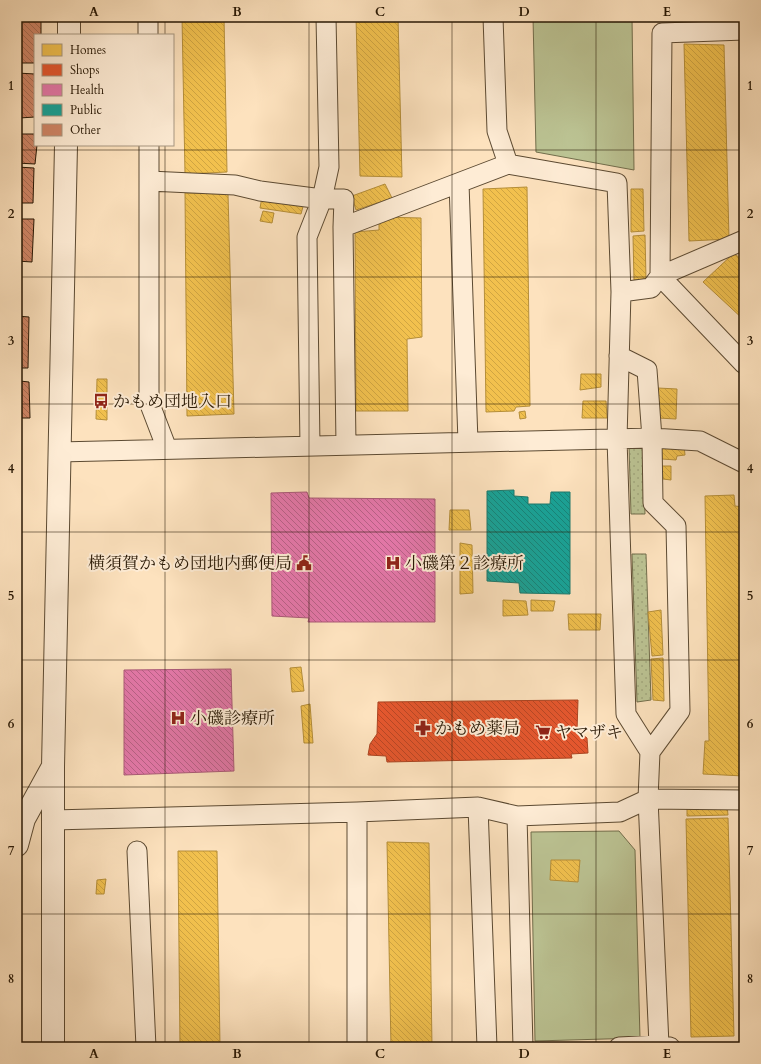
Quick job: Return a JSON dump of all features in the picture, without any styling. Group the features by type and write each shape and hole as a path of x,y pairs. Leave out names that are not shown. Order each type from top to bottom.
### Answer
{"street":[{"path":"69,17 69,34"},
{"path":"53,1047 53,767 66,146"},
{"path":"17,845 24,819 53,767"}],"lane":[{"path":"148,17 148,34"},
{"path":"310,446 307,237 322,199 329,167 326,17"},
{"path":"493,17 497,131 508,164"},
{"path":"744,30 662,34 660,276 744,364"},
{"path":"149,146 149,402 167,450"},
{"path":"343,227 508,164 617,183 621,292 617,439 626,714 650,752"},
{"path":"149,181 235,185 260,191 322,199 344,199 343,227 346,445"},
{"path":"459,182 468,442"},
{"path":"621,292 651,288 660,276 744,240"},
{"path":"619,356 647,370 652,438 653,503 676,526 680,711 650,752 648,799 664,1046 620,1047"},
{"path":"59,452 652,438 700,441 744,463"},
{"path":"53,820 357,812 478,807 518,816 620,812 648,799 744,800"},
{"path":"478,807 487,1047"},
{"path":"357,812 357,1047"},
{"path":"518,816 522,1047"},
{"path":"137,852 146,1047"}],"green space":[{"path":"533,17 632,17 634,170 536,152"},
{"path":"629,446 643,446 645,514 631,514"},
{"path":"632,554 646,554 651,700 637,702"},
{"path":"619,831 635,850 640,1038 535,1041 531,832"}],"building: Homes":[{"path":"182,17 224,17 227,172 185,174"},
{"path":"356,17 398,17 402,177 360,176"},
{"path":"684,44 724,45 729,239 689,241"},
{"path":"385,184 392,198 356,210 352,196"},
{"path":"527,187 530,406 516,407 514,411 486,412 483,189"},
{"path":"631,189 643,189 644,231 631,232"},
{"path":"185,193 228,194 234,414 187,416"},
{"path":"262,197 304,203 301,214 260,208"},
{"path":"263,211 274,213 272,223 260,221"},
{"path":"379,217 421,218 422,337 407,339 408,411 356,411 355,232 379,230"},
{"path":"645,235 646,279 634,280 633,236"},
{"path":"734,253 744,262 744,320 703,282"},
{"path":"581,374 601,374 601,387 580,390"},
{"path":"97,379 107,379 107,420 96,419"},
{"path":"658,388 677,389 676,419 658,418"},
{"path":"583,401 606,401 607,418 582,418"},
{"path":"525,411 526,418 520,419 519,412"},
{"path":"684,445 685,455 677,456 676,460 662,459 661,446"},
{"path":"662,466 671,466 671,480 663,479"},
{"path":"734,495 735,506 744,507 744,776 703,774 705,741 709,741 705,496"},
{"path":"450,510 469,510 471,530 449,530"},
{"path":"460,543 472,545 473,593 460,594"},
{"path":"503,600 526,601 528,615 503,616"},
{"path":"531,600 555,601 553,611 531,611"},
{"path":"661,610 663,655 652,656 648,612"},
{"path":"568,614 601,614 600,630 569,630"},
{"path":"663,658 664,701 653,700 651,659"},
{"path":"301,667 304,691 292,692 290,668"},
{"path":"310,704 313,743 304,743 301,706"},
{"path":"727,805 728,815 687,816 687,806"},
{"path":"728,818 734,1036 691,1037 686,819"},
{"path":"387,842 429,843 432,1047 391,1047"},
{"path":"178,851 217,851 220,1047 180,1047"},
{"path":"551,860 580,860 578,882 550,880"},
{"path":"106,879 104,894 96,894 97,880"}],"building: Shops":[{"path":"578,700 577,731 587,738 588,753 571,754 572,758 387,762 386,756 368,755 370,744 377,734 378,702"}],"building: Health":[{"path":"307,492 309,498 435,499 435,622 308,622 309,618 272,616 271,493"},
{"path":"231,669 234,771 124,775 124,670"}],"building: Public":[{"path":"514,490 514,496 528,497 528,504 550,504 551,492 570,492 570,594 520,593 519,583 487,581 487,491"}],"building: Other":[{"path":"17,17 41,17 41,34 34,34 34,63 17,63"},
{"path":"17,73 34,74 34,117 19,118 20,126 17,126"},
{"path":"17,134 34,134 34,146 37,146 35,164 17,163"},
{"path":"17,167 34,168 33,203 17,203"},
{"path":"17,219 34,219 32,262 17,261"},
{"path":"17,316 29,317 28,368 17,368"},
{"path":"17,372 20,372 20,381 29,382 30,418 17,418"}],"place":[{"name":"かもめ団地入口","path":"101,401"},
{"name":"横須賀かもめ団地内郵便局","path":"304,563"},
{"name":"小磯第２診療所","path":"393,563"},
{"name":"小磯診療所","path":"178,718"},
{"name":"かもめ薬局","path":"423,728"},
{"name":"ヤマザキ","path":"543,732"}]}
